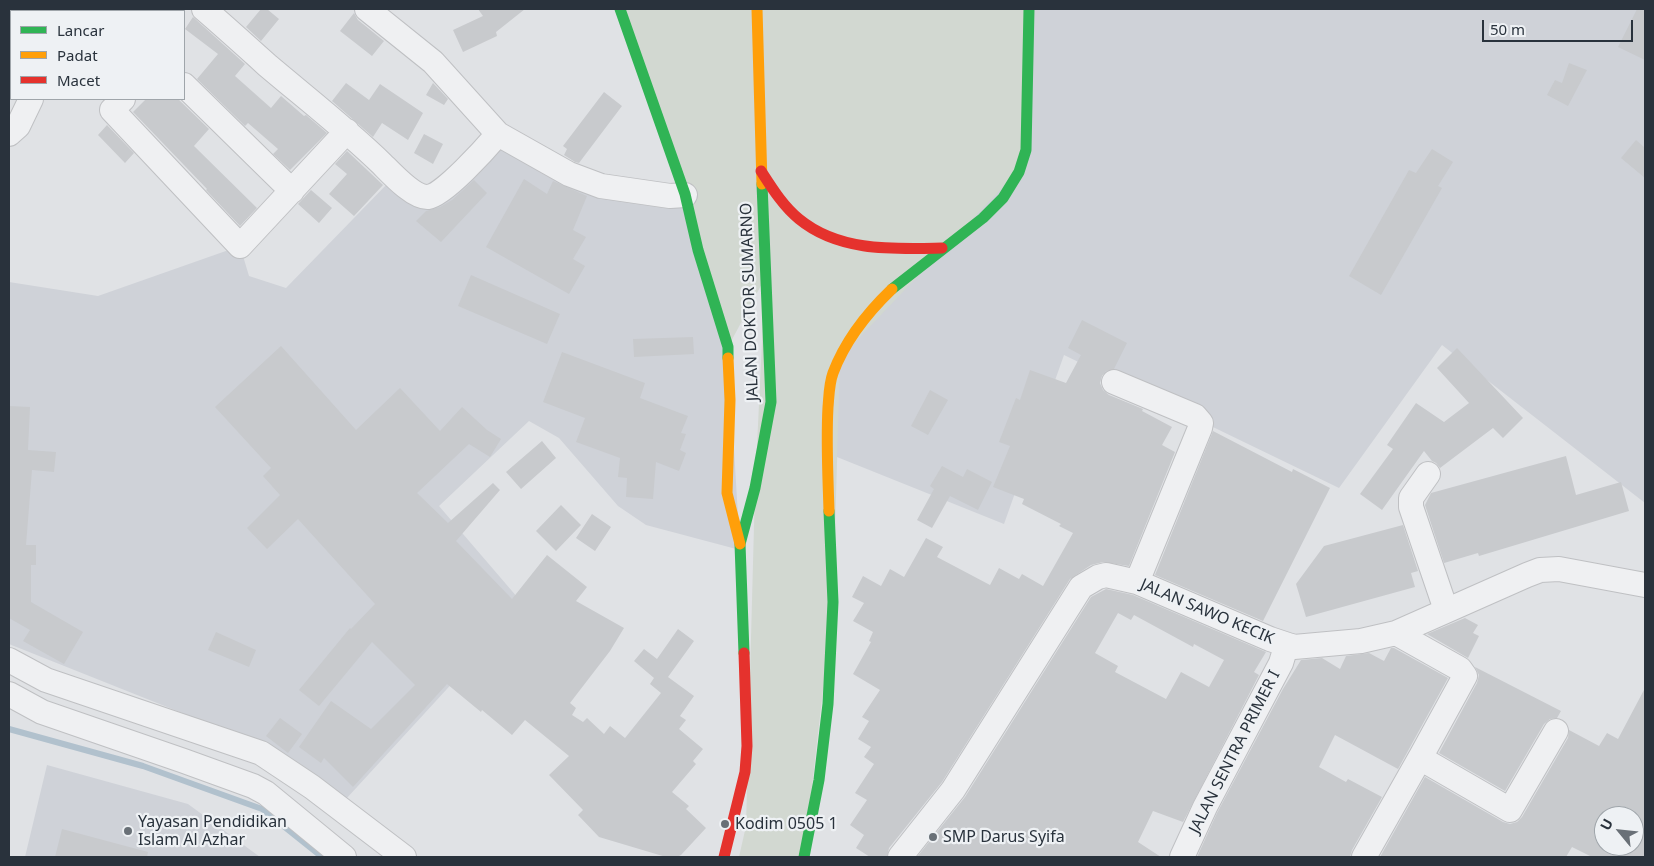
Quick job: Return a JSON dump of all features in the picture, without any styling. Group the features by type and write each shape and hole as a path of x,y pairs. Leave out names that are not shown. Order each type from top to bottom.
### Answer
{"main road":[{"path":"620,9 685,195 698,250 728,347 730,400 727,493 740,544"},
{"name":"JALAN DOKTOR SUMARNO","path":"724,857 745,772 748,746 740,544 755,488 771,402 760,146 757,9"},
{"path":"804,857 820,780 828,704 833,612 826,439 830,386 844,351 875,305 903,279 982,218 1003,198 1015,180 1022,166 1026,150 1029,9"},
{"path":"761,171 799,219 840,242 871,248 942,248"}],"street":[{"path":"204,9 266,64 347,131 413,192 420,196 427,197 441,191 498,134"},
{"path":"367,9 433,62 498,134 569,174 594,184 670,196 685,195"},
{"path":"185,85 292,191"},
{"path":"9,134 18,126 31,100"},
{"path":"122,100 112,110 240,246 347,131"},
{"path":"1114,382 1195,416 1200,422 1200,428 1137,582"},
{"path":"1428,474 1411,498 1411,507 1446,610"},
{"name":"JALAN SAWO KECIK","path":"900,857 953,790 1081,587 1090,581 1106,575 1137,582 1283,645 1294,647 1323,646 1361,641 1396,633 1527,575 1551,568 1645,585"},
{"path":"1364,857 1465,676 1460,669 1396,633"},
{"name":"JALAN SENTRA PRIMER I","path":"1183,857 1206,807 1281,663 1284,653 1283,645"},
{"path":"9,660 46,680 260,752 312,787 404,857"},
{"path":"42,712 46,680"},
{"path":"9,694 42,712 254,786 266,793 344,857"},
{"path":"1420,758 1510,810 1556,731"}],"shaded area":[{"path":"620,9 1029,9 1020,169 840,358 833,602 804,857 739,857 746,826 755,488 765,278 728,347"},
{"path":"1029,9 1645,9 1645,503 1442,345 1339,488 1064,355 1004,524 827,453 830,386"},
{"path":"498,134 569,174 685,195 728,347 740,550 646,525 618,506 559,438 529,421 439,506 524,605 346,799 270,748 9,644 9,282 98,296 240,246 249,276 286,288 388,183 420,196"},
{"name":"Yayasan Pendidikan Islam Al Azhar","path":"47,765 188,804 260,857 25,857"}],"building":[{"path":"261,9 267,9 279,19 261,41 246,27"},
{"path":"478,9 525,9 496,32 497,36 463,52 453,30 483,16"},
{"path":"1637,9 1645,9 1645,60 1618,47"},
{"path":"354,13 358,20 384,41 372,56 340,31"},
{"path":"193,17 245,64 235,76 271,108 281,96 327,133 290,170 273,154 278,149 248,123 245,126 197,79 218,54 185,29"},
{"path":"1569,63 1587,70 1568,106 1547,95 1555,80 1562,83"},
{"path":"346,83 369,100 380,84 423,113 408,140 382,123 373,137 332,101"},
{"path":"433,83 448,99 444,105 426,95"},
{"path":"604,92 622,106 579,163 575,162 564,155 567,149 563,146"},
{"path":"145,100 179,100 209,129 194,146 257,208 240,226 133,112"},
{"path":"107,125 134,153 125,163 98,135"},
{"path":"424,134 443,144 433,164 414,153"},
{"path":"1636,140 1645,148 1645,178 1621,158"},
{"path":"1432,149 1453,162 1438,186 1442,188 1381,295 1349,276 1409,170 1416,173"},
{"path":"347,151 383,185 354,216 329,194 347,174 335,164"},
{"path":"524,179 547,194 553,181 587,196 573,230 586,237 573,259 585,266 569,294 486,247"},
{"path":"474,180 487,193 441,242 416,221 426,211 440,207 452,200"},
{"path":"311,190 332,208 319,223 298,204"},
{"path":"471,275 560,314 547,344 458,306"},
{"path":"1082,320 1127,343 1114,369 1106,371 1102,376 1100,383 1103,390 1109,395 1143,409 1142,411 1172,427 1162,445 1175,452 1129,566 1103,562 1091,565 1070,579 942,782 889,848 887,857 870,857 856,848 864,835 850,825 867,800 855,793 874,764 864,757 871,747 858,739 869,721 862,717 880,690 853,674 871,642 869,641 873,632 853,621 864,603 852,597 863,576 881,586 890,569 904,577 926,538 943,547 937,557 990,585 999,568 1019,579 1022,574 1043,586 1073,533 1059,526 1061,524 1022,504 1024,499 993,487 1010,446 999,442 1016,398 1020,400 1030,370 1066,383 1081,355 1068,348"},
{"path":"693,337 694,354 634,357 633,339"},
{"path":"281,346 356,430 400,388 440,431 462,407 487,430 501,439 490,457 469,444 417,493 448,523 493,483 500,490 456,541 512,599 547,555 587,587 576,601 624,628 610,651 570,703 576,708 572,715 583,722 587,718 604,734 610,726 625,738 661,693 650,684 654,678 634,661 644,649 657,659 678,629 694,641 668,677 694,696 680,716 686,720 679,729 703,749 693,761 696,764 672,792 689,806 686,809 706,828 681,855 666,857 599,837 578,815 583,810 549,775 569,756 525,720 512,735 447,684 353,787 324,758 321,763 299,747 331,701 371,729 415,685 372,642 319,706 299,690 350,628 375,604 298,519 267,549 247,528 280,495 263,476 271,468 215,407"},
{"path":"1457,348 1523,418 1503,438 1493,428 1440,468 1424,451 1382,510 1360,494 1393,449 1387,445 1416,403 1444,422 1469,403 1437,368"},
{"path":"562,352 645,383 640,398 688,416 681,433 686,434 680,450 686,453 679,471 656,462 653,499 626,497 627,478 618,477 620,458 576,442 585,418 543,402"},
{"path":"930,390 948,400 928,435 911,426"},
{"path":"9,406 30,407 28,450 56,452 54,472 32,470 26,545 36,545 36,565 31,565 31,602 83,632 64,664 23,641 30,630 9,618"},
{"path":"1213,431 1292,472 1293,469 1330,488 1263,621 1155,575"},
{"path":"542,441 556,458 521,489 506,472"},
{"path":"1566,456 1576,495 1621,482 1629,511 1479,556 1478,553 1444,563 1425,505 1431,493"},
{"path":"942,466 963,477 967,469 992,482 978,510 950,496 932,528 917,520 934,489 930,486"},
{"path":"561,505 581,525 556,551 536,531"},
{"path":"592,514 611,527 595,551 576,538"},
{"path":"1403,525 1418,571 1411,573 1415,587 1306,617 1296,584 1324,546"},
{"path":"1106,589 1133,595 1266,652 1254,672 1259,675 1183,822 1153,811 1138,842 1161,857 917,857 965,797 1091,597","holes":["1118,613 1131,620 1134,615 1193,647 1194,644 1224,660 1209,687 1181,672 1166,699 1115,672 1118,666 1095,653"]},
{"path":"1465,618 1478,625 1473,633 1479,636 1468,658 1427,634"},
{"path":"216,632 256,650 249,667 208,650"},
{"path":"1391,648 1448,678 1398,769 1335,735 1319,767 1346,782 1348,779 1382,797 1352,850 1350,857 1197,857 1217,813 1283,689 1301,660 1322,658 1340,669 1346,656 1369,653 1384,661"},
{"path":"1475,667 1561,711 1557,718 1550,719 1544,724 1505,791 1439,753 1477,683 1479,675"},
{"path":"1645,688 1645,857 1592,857 1572,847 1566,857 1380,857 1425,777 1503,822 1510,824 1517,822 1522,817 1568,738 1569,730 1599,746 1607,733 1618,739"},
{"path":"280,718 302,734 288,753 266,736"},
{"path":"62,829 148,852 147,857 55,857"}],"waterway":[{"path":"9,729 143,766 262,809 322,857"}],"traffic: fast":[{"path":"620,9 685,194 698,250 728,347 728,358"},
{"path":"892,289 983,218 1003,198 1019,172 1026,150 1029,9"},
{"path":"744,653 740,544 755,488 771,402 762,184"},
{"path":"804,857 819,780 828,704 833,602 829,511"}],"traffic: slow":[{"path":"757,9 762,184"},
{"path":"829,511 827,420 832,377 838,361 851,338 874,307 892,289"},
{"path":"728,358 730,400 727,493 740,544"}],"traffic: jam":[{"path":"761,171 778,197 793,214 815,230 831,238 849,243 886,248 942,248"},
{"path":"724,857 745,772 747,746 744,653"}],"place":[{"name":"Kodim 0505 1","path":"725,824"},
{"name":"Yayasan Pendidikan Islam Al Azhar","path":"128,831"},
{"name":"SMP Darus Syifa","path":"933,837"}]}
